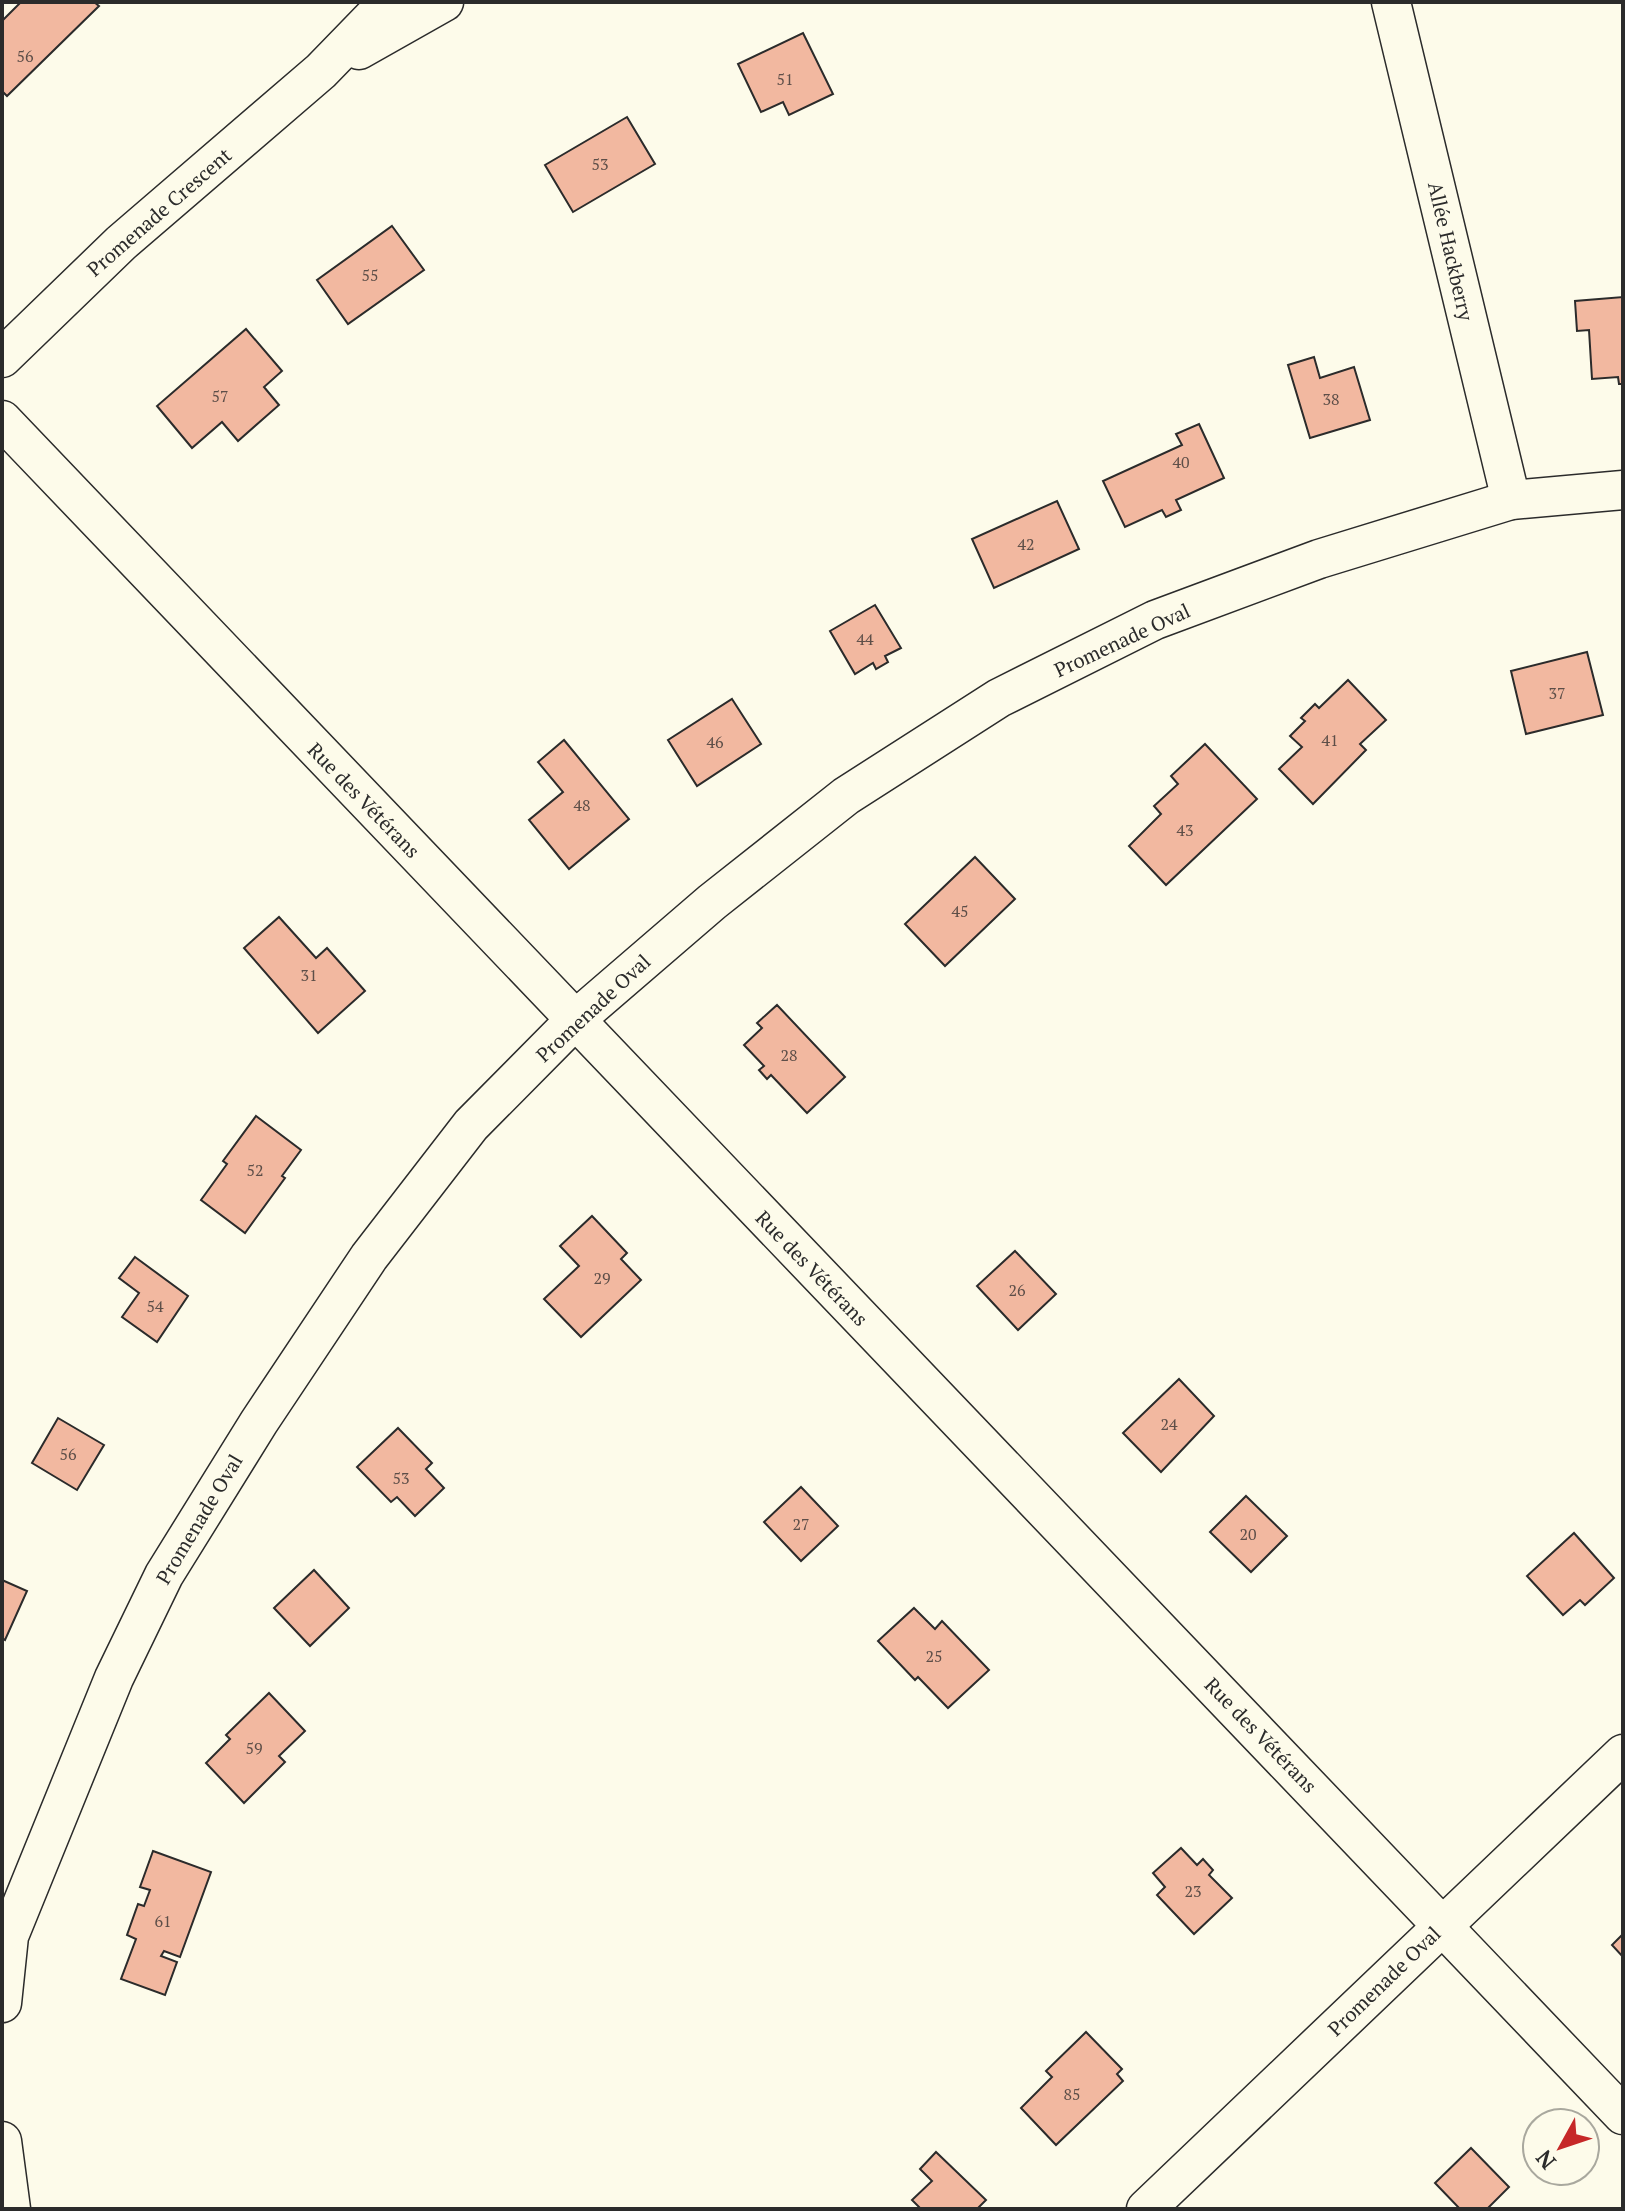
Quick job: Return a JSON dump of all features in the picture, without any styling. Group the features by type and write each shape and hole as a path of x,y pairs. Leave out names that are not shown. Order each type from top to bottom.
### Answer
{"street":[{"name":"Promenade Crescent","path":"2,358 121,243 321,71 388,2"},
{"name":"Promenade Crescent","path":"321,71 444,2"},
{"name":"Allée Hackberry","path":"1391,2 1511,500"},
{"name":"Rue des Vétérans","path":"2,420 1623,2115"},
{"name":"Promenade Oval","path":"2,2003 6,1935 114,1678 171,1562 259,1422 369,1257 471,1125 575,1020 712,902 846,796 999,698 1155,620 1319,559 1511,500 1623,490"},
{"name":"Promenade Oval","path":"1146,2209 1623,1754"},
{"path":"2,2141 11,2209"}],"building":[{"path":"21,2 94,2 99,6 7,96 2,91 2,21"},
{"path":"803,33 833,94 789,115 783,102 761,112 738,64"},
{"path":"627,117 655,164 573,212 545,165"},
{"path":"392,226 424,270 348,324 317,280"},
{"path":"1623,297 1623,384 1619,384 1618,377 1592,379 1589,330 1577,331 1575,301"},
{"path":"246,329 282,371 264,387 279,405 238,441 222,422 192,448 157,406"},
{"path":"1314,357 1320,378 1354,367 1370,420 1310,438 1288,365"},
{"path":"1199,424 1224,478 1176,500 1181,510 1166,517 1162,510 1125,527 1103,481 1182,445 1176,434"},
{"path":"1057,501 1079,549 994,588 972,539"},
{"path":"875,605 901,648 885,656 888,662 876,669 873,663 855,674 830,631"},
{"path":"1587,652 1603,715 1526,734 1511,671"},
{"path":"1348,680 1386,720 1360,744 1366,750 1313,804 1279,769 1302,747 1290,736 1305,721 1301,718 1315,704 1319,708"},
{"path":"732,699 761,744 697,786 668,740"},
{"path":"564,740 629,819 569,869 529,820 563,792 538,762"},
{"path":"1205,744 1257,799 1166,885 1129,846 1161,814 1154,806 1178,784 1171,776"},
{"path":"975,857 1015,899 945,966 905,924"},
{"path":"279,917 316,958 327,948 365,991 318,1033 244,948"},
{"path":"777,1005 845,1077 807,1113 771,1075 767,1079 759,1070 764,1066 744,1045 762,1028 757,1023"},
{"path":"256,1116 301,1150 245,1233 201,1200 227,1164 223,1161"},
{"path":"592,1216 627,1253 621,1259 641,1280 581,1337 544,1299 579,1266 560,1246"},
{"path":"1015,1251 1056,1294 1018,1330 977,1286"},
{"path":"135,1257 188,1296 157,1342 122,1317 139,1293 119,1278"},
{"path":"1179,1379 1214,1416 1161,1472 1123,1433"},
{"path":"58,1418 104,1445 77,1490 32,1463"},
{"path":"398,1428 432,1463 426,1469 444,1488 415,1516 397,1497 391,1502 357,1467"},
{"path":"801,1487 838,1526 801,1561 764,1522"},
{"path":"1246,1496 1287,1536 1251,1572 1210,1532"},
{"path":"1574,1533 1614,1578 1585,1605 1580,1600 1563,1615 1527,1576"},
{"path":"314,1570 349,1608 310,1646 274,1608"},
{"path":"2,1580 27,1591 5,1640 2,1638"},
{"path":"914,1608 935,1629 942,1621 989,1670 948,1708 918,1677 915,1680 878,1641"},
{"path":"269,1693 305,1731 279,1756 285,1762 244,1803 206,1763 230,1739 226,1735"},
{"path":"1181,1848 1197,1865 1203,1859 1213,1870 1209,1875 1232,1898 1194,1934 1157,1895 1165,1887 1153,1873"},
{"path":"153,1851 211,1872 180,1957 164,1951 161,1956 177,1962 165,1995 121,1979 136,1939 127,1935 138,1904 144,1906 150,1890 140,1887"},
{"path":"1623,1934 1623,1957 1612,1945"},
{"path":"1086,2032 1122,2069 1117,2074 1123,2081 1056,2145 1021,2108 1052,2077 1046,2071"},
{"path":"1471,2148 1509,2187 1487,2209 1460,2209 1435,2183"},
{"path":"936,2152 986,2200 977,2209 921,2209 912,2200 932,2181 920,2169"}]}
